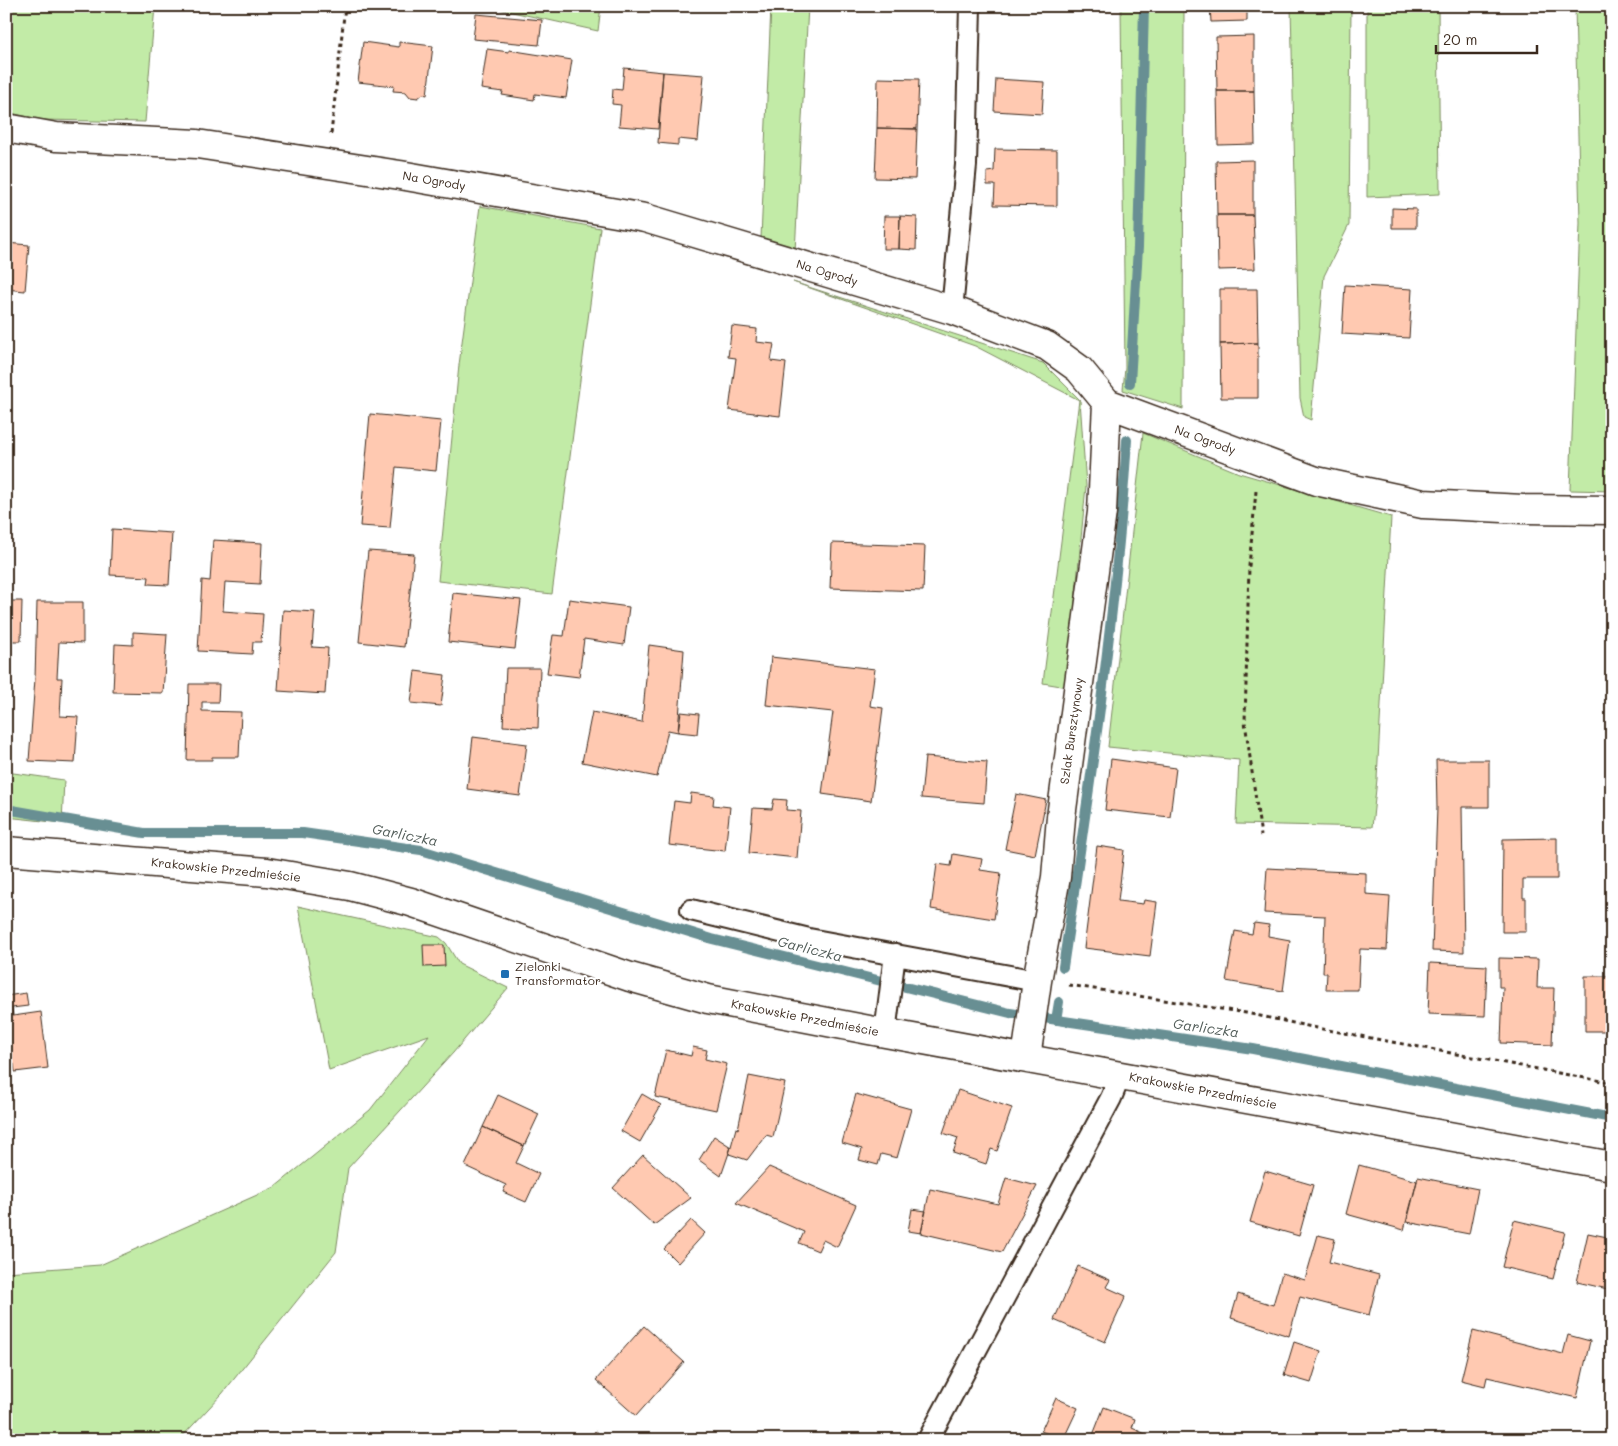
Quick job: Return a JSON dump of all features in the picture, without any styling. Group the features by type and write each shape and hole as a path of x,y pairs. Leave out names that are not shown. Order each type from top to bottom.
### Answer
{"street":[{"name":"Na Ogrody","path":"6,128 56,137 197,144 645,218 952,310 1047,346 1079,369 1107,403 1316,482 1423,504 1523,509 1612,510"},
{"name":"Szlak Bursztynowy","path":"1026,1058 1036,988 1056,877 1060,817 1102,512 1107,403"},
{"name":"Krakowskie Przedmieście","path":"6,851 267,872 350,886 411,902 554,952 667,988 745,1007 1612,1166"}],"lane":[{"path":"952,310 966,165 970,6"},
{"path":"691,910 894,960 1036,988"},
{"path":"885,1033 894,960"},
{"path":"928,1440 1120,1076"}],"path":[{"path":"327,164 345,6"},
{"path":"1259,461 1249,566 1245,722 1261,836"},
{"path":"1036,988 1246,1013 1612,1083"}],"green space":[{"path":"6,6 155,6 145,122 43,120 6,112"},
{"path":"485,6 601,6 598,31"},
{"path":"771,6 808,6 795,252 761,238"},
{"path":"1121,6 1184,6 1183,409 1123,390 1125,368"},
{"path":"1291,6 1351,6 1349,225 1324,276 1311,420 1304,417 1300,398"},
{"path":"1367,6 1438,6 1440,194 1367,197"},
{"path":"1575,6 1612,6 1612,491 1570,490 1580,223"},
{"path":"480,206 600,228 552,594 438,581 459,365"},
{"path":"793,282 1043,363 1080,400 1086,486 1067,687 1043,683 1079,400 975,346"},
{"path":"1143,433 1239,473 1391,517 1377,779 1372,827 1236,824 1239,760 1108,747"},
{"path":"6,772 64,780 62,823 6,817"},
{"path":"298,906 439,937 446,943 459,964 508,988 453,1053 348,1168 336,1252 222,1394 179,1440 6,1440 6,1272 100,1265 275,1187 370,1110 429,1035 329,1070"}],"building":[{"path":"1210,6 1247,6 1247,21 1211,22"},
{"path":"476,14 542,20 539,45 473,39"},
{"path":"1254,36 1254,91 1217,91 1216,37"},
{"path":"363,42 399,47 399,42 433,46 427,95 423,94 418,98 410,97 406,92 393,91 394,86 358,82"},
{"path":"487,49 509,52 509,50 572,60 566,98 535,94 534,100 502,95 503,92 481,89"},
{"path":"624,68 663,72 658,129 619,126 621,105 612,104 613,89 622,90"},
{"path":"663,72 704,75 698,141 678,139 678,145 658,143"},
{"path":"878,78 919,79 917,129 877,128"},
{"path":"996,79 1044,82 1042,114 994,111"},
{"path":"1217,91 1254,91 1255,144 1218,145"},
{"path":"877,128 917,129 915,179 875,178"},
{"path":"995,149 1057,150 1057,206 994,205 995,185 987,185 987,172 994,171"},
{"path":"1253,160 1253,215 1217,215 1216,161"},
{"path":"1392,208 1416,209 1416,228 1392,228"},
{"path":"1217,215 1253,215 1255,269 1218,270"},
{"path":"884,216 900,216 899,249 883,249"},
{"path":"900,216 917,217 916,250 899,249"},
{"path":"6,243 29,245 25,291 6,289"},
{"path":"1345,285 1412,289 1409,338 1342,334"},
{"path":"1220,289 1257,289 1258,343 1220,344"},
{"path":"732,326 757,329 756,342 774,344 771,361 786,363 780,416 729,410 736,358 728,357"},
{"path":"1258,343 1258,398 1221,398 1220,344"},
{"path":"370,414 441,421 436,471 396,467 390,528 360,526"},
{"path":"112,529 172,533 169,585 148,584 149,577 110,575"},
{"path":"213,540 262,543 260,584 225,582 223,611 263,614 261,642 253,642 252,654 198,651 202,580 210,581"},
{"path":"832,543 925,546 923,591 830,588"},
{"path":"368,551 414,554 404,647 359,642"},
{"path":"453,593 521,600 515,649 448,642"},
{"path":"569,599 629,607 624,645 584,639 579,677 547,673 553,635 564,636"},
{"path":"6,601 22,601 21,641 6,641"},
{"path":"37,602 83,602 83,643 59,642 57,678 62,678 60,716 78,717 75,763 29,761 35,679"},
{"path":"283,610 315,612 312,647 328,648 325,694 278,691"},
{"path":"133,632 167,634 163,693 113,692 115,644 133,645"},
{"path":"649,645 684,650 678,732 668,730 657,777 582,762 592,712 642,722"},
{"path":"771,657 875,669 870,706 883,708 871,801 822,794 833,712 766,705"},
{"path":"506,668 540,668 538,728 503,726"},
{"path":"415,671 445,675 441,706 411,703"},
{"path":"189,684 219,684 218,702 202,702 202,711 241,712 239,757 212,757 212,760 187,760"},
{"path":"681,712 699,714 697,734 678,732"},
{"path":"473,737 527,744 520,796 467,789"},
{"path":"925,757 987,762 984,803 921,798"},
{"path":"1111,759 1176,768 1170,817 1105,810"},
{"path":"1436,760 1489,760 1489,807 1462,807 1464,952 1432,951 1437,808"},
{"path":"691,793 714,796 713,805 730,807 725,851 669,845 674,801 690,803"},
{"path":"1016,794 1046,800 1035,855 1005,849"},
{"path":"774,799 787,800 786,810 801,811 797,858 749,853 753,808 772,809"},
{"path":"1557,838 1557,879 1523,879 1523,898 1526,898 1526,932 1502,932 1503,839"},
{"path":"1097,846 1124,850 1118,901 1143,904 1144,900 1157,902 1150,956 1084,948"},
{"path":"953,854 982,859 980,870 1001,873 994,919 931,909 937,864 951,866"},
{"path":"1267,868 1366,873 1366,894 1390,896 1387,950 1360,949 1358,990 1326,990 1327,973 1323,973 1325,916 1264,913"},
{"path":"1254,923 1269,925 1268,936 1290,940 1283,991 1226,981 1235,931 1252,934"},
{"path":"423,945 444,945 445,966 424,967"},
{"path":"1499,958 1538,959 1537,988 1554,988 1552,1045 1501,1043 1503,987 1499,987"},
{"path":"1430,963 1487,966 1485,1016 1428,1014"},
{"path":"1585,976 1612,976 1612,1031 1585,1031"},
{"path":"26,993 28,1006 12,1008 13,1016 41,1012 48,1068 15,1072 14,1064 6,1065 6,996"},
{"path":"693,1047 707,1050 705,1059 727,1064 716,1110 655,1097 666,1050 691,1056"},
{"path":"749,1076 785,1083 773,1137 766,1135 747,1160 729,1154 736,1128 738,1129"},
{"path":"958,1090 1012,1108 997,1151 991,1149 986,1164 953,1153 958,1138 943,1133"},
{"path":"642,1094 661,1105 640,1142 621,1131"},
{"path":"856,1094 911,1109 897,1158 881,1154 878,1165 859,1160 862,1149 842,1143"},
{"path":"498,1095 539,1114 524,1146 483,1127"},
{"path":"483,1127 524,1146 516,1163 539,1174 526,1202 503,1192 506,1185 465,1166"},
{"path":"714,1136 731,1147 721,1176 699,1160"},
{"path":"643,1155 691,1198 654,1225 613,1188"},
{"path":"1359,1165 1417,1181 1404,1230 1346,1214"},
{"path":"769,1167 856,1205 837,1247 823,1240 818,1251 799,1243 804,1232 736,1203"},
{"path":"1265,1171 1313,1185 1299,1236 1250,1222"},
{"path":"1418,1177 1478,1189 1469,1234 1407,1222"},
{"path":"1006,1178 1037,1186 1002,1252 921,1233 930,1189 998,1204"},
{"path":"912,1209 926,1211 921,1233 908,1231"},
{"path":"691,1220 705,1233 678,1263 664,1249"},
{"path":"1514,1220 1565,1232 1553,1279 1502,1267"},
{"path":"1588,1233 1612,1238 1612,1290 1577,1282"},
{"path":"1318,1235 1335,1239 1329,1262 1379,1275 1369,1315 1300,1297 1289,1336 1231,1318 1238,1294 1273,1305 1282,1273 1305,1280"},
{"path":"1078,1266 1110,1280 1106,1287 1126,1296 1105,1342 1054,1320"},
{"path":"644,1326 684,1362 636,1416 596,1380"},
{"path":"1473,1331 1563,1354 1568,1335 1590,1341 1577,1398 1487,1377 1485,1386 1461,1380"},
{"path":"1294,1342 1321,1351 1311,1383 1284,1375"},
{"path":"1056,1398 1078,1408 1063,1440 1041,1431"},
{"path":"1104,1407 1135,1419 1132,1428 1152,1437 1151,1440 1091,1440"},
{"path":"595,1431 607,1440 589,1440"}],"waterway":[{"path":"1130,383 1138,247 1144,6"},
{"path":"1063,967 1109,638 1127,440"},
{"name":"Garliczka","path":"6,809 144,833 303,833 421,850 712,939 1010,1013 1253,1049 1612,1118"},
{"path":"1056,1020 1059,1002"}],"place":[{"name":"Zielonki Transformator","path":"505,974"}]}
